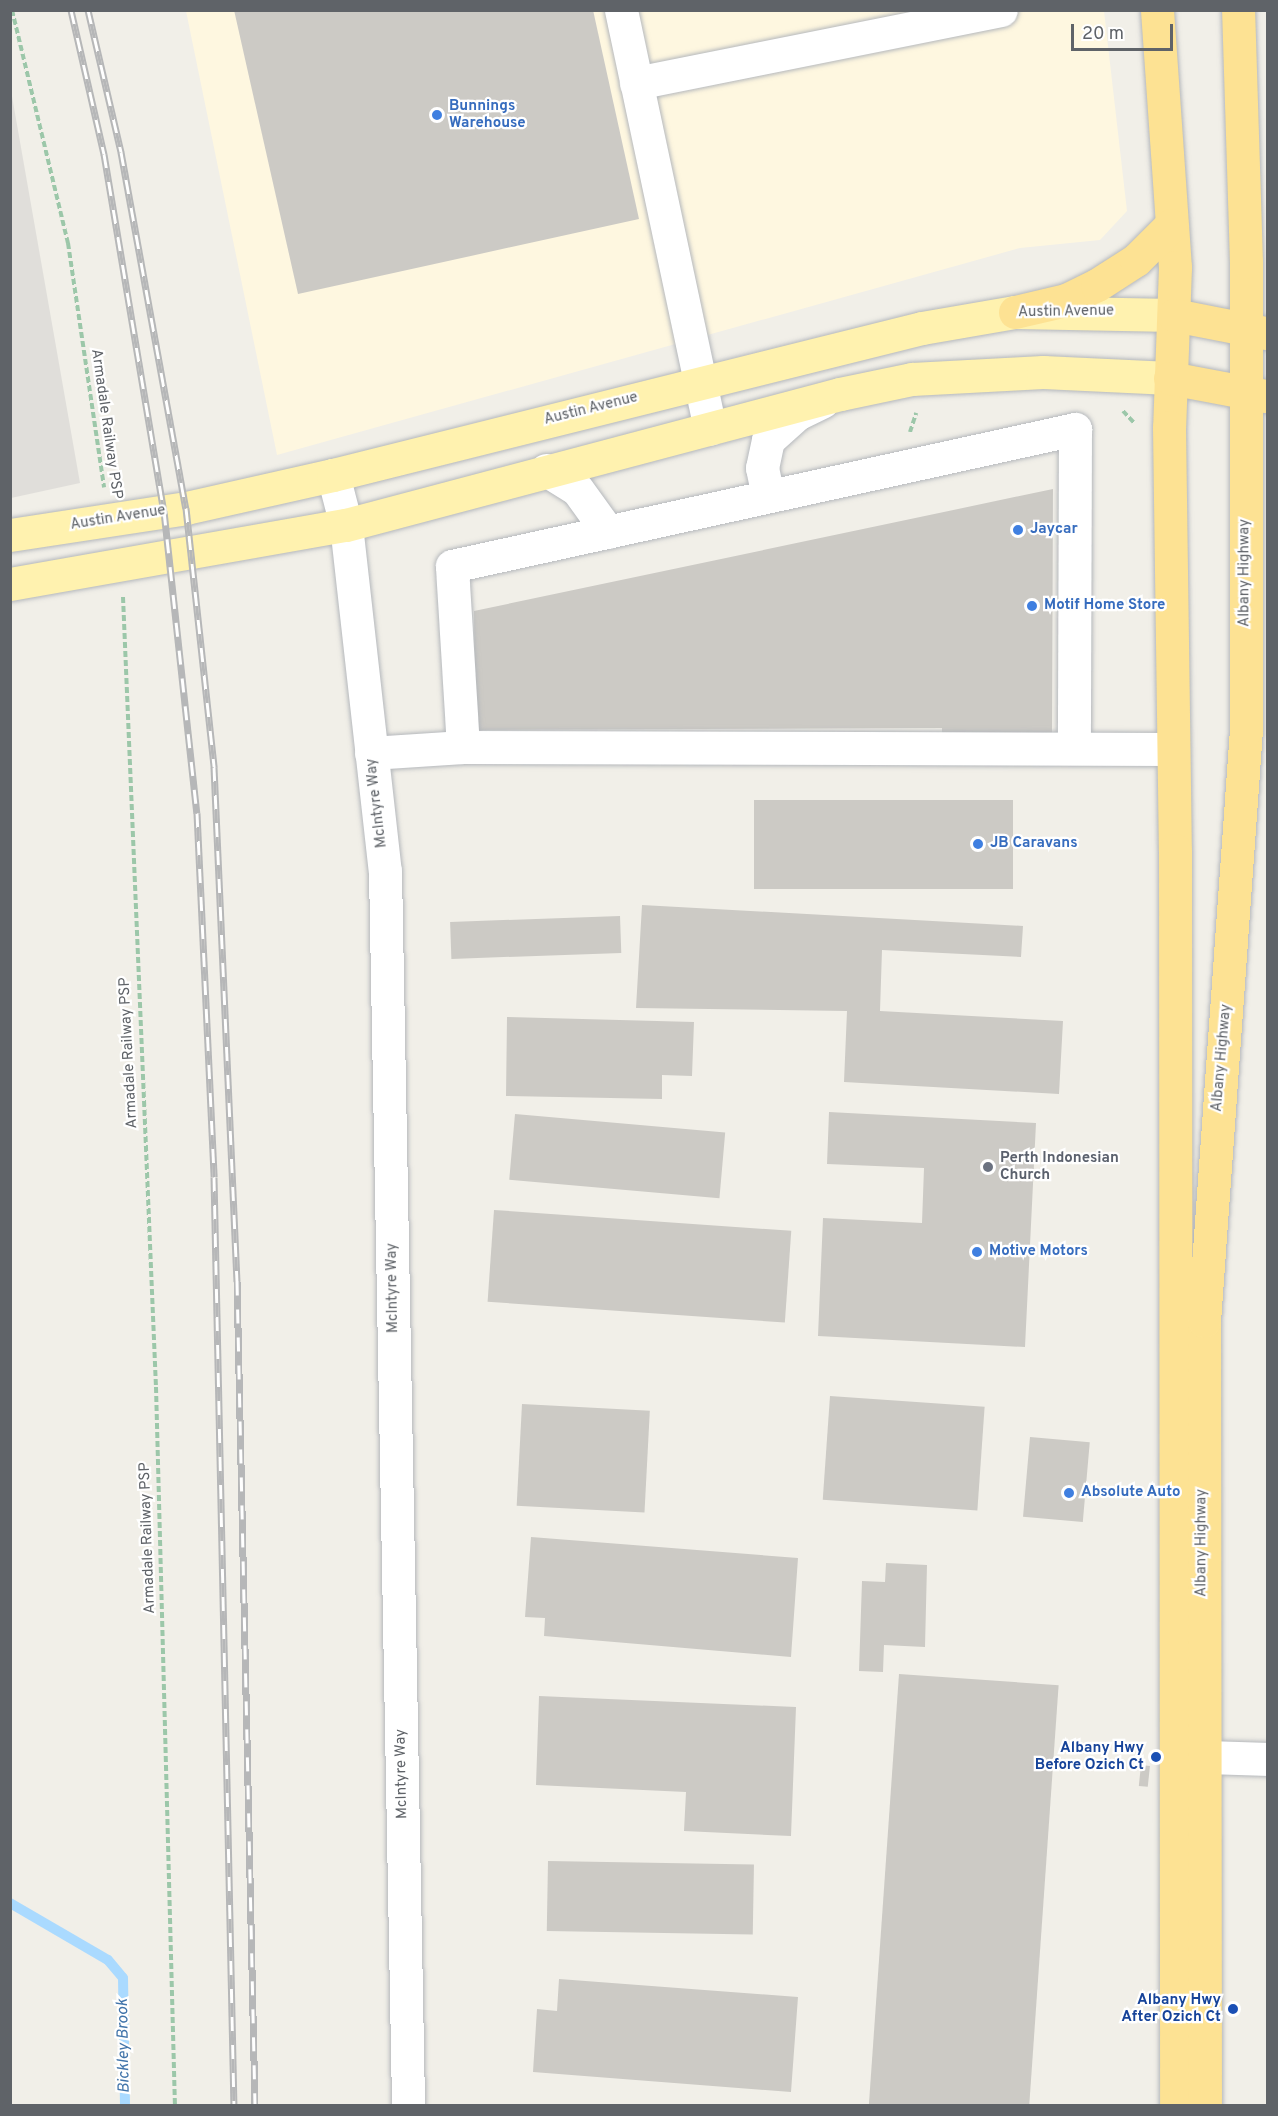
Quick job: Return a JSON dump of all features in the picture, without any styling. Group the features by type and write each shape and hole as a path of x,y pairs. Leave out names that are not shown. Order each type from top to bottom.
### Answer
{"highway":[{"name":"Albany Highway","path":"1157,10 1172,225 1174,315 1170,378 1173,1658 1191,1756 1205,2106"},
{"name":"Albany Highway","path":"1176,2106 1191,1756 1204,1321 1246,730 1245,517 1256,393 1257,329 1238,10"},
{"path":"1244,116 1268,165"},
{"path":"1015,312 1066,300 1098,285 1136,260 1172,225"},
{"path":"1174,315 1257,329"},
{"path":"1170,378 1256,393"},
{"path":"1245,517 1268,493"}],"main road":[{"name":"Austin Avenue","path":"10,535 186,508 333,475 698,382 922,328 1015,312 1174,315"},
{"path":"10,584 346,525 546,470 840,394 963,373 1119,373 1170,378"}],"street":[{"path":"621,10 698,382 710,429"},
{"path":"636,83 1001,10"},
{"path":"768,496 762,468 768,440 797,414 840,394"},
{"path":"463,747 452,566 1076,429 1074,748"},
{"path":"546,470 577,489 608,532"},
{"name":"McIntyre Way","path":"333,475 346,525 385,871 408,2106"},
{"path":"371,753 463,747 1172,749"},
{"path":"1191,1756 1268,1759"}],"path":[{"name":"Armadale Railway PSP","path":"12,10 68,243 107,520"},
{"path":"1118,406 1139,429"},
{"name":"Armadale Railway PSP","path":"117,566 123,590 156,1387 175,2106"}],"shaded area":[{"path":"186,11 1104,11 1127,211 1100,240 1020,248 277,455"},
{"path":"10,85 80,483 11,498 10,498"}],"building":[{"name":"Bunnings Warehouse","path":"234,10 593,10 639,219 298,294"},
{"path":"1053,489 1052,736 942,735 942,728 475,730 474,611"},
{"path":"754,800 1013,800 1013,889 754,889"},
{"path":"642,905 1023,926 1021,957 882,950 880,1011 1063,1021 1059,1094 844,1082 847,1011 636,1008"},
{"path":"620,916 621,953 451,959 450,922"},
{"path":"507,1017 694,1022 692,1076 662,1075 662,1099 506,1096"},
{"path":"829,1112 1036,1123 1025,1347 818,1336 823,1218 922,1223 924,1168 827,1164"},
{"path":"515,1114 725,1132 719,1198 509,1180"},
{"path":"494,1210 791,1231 785,1323 488,1302"},
{"path":"830,1396 985,1407 977,1511 823,1500"},
{"path":"522,1404 650,1411 644,1513 517,1506"},
{"path":"1030,1437 1090,1442 1083,1522 1023,1517"},
{"path":"531,1537 798,1558 791,1657 544,1636 545,1618 525,1617"},
{"path":"886,1563 927,1565 925,1647 884,1645 883,1672 859,1671 862,1581 885,1582"},
{"path":"899,1674 1059,1685 1029,2106 869,2106"},
{"path":"539,1696 796,1707 791,1836 684,1831 686,1792 536,1785"},
{"path":"1141,1765 1150,1766 1148,1787 1139,1786"},
{"path":"548,1861 754,1865 753,1935 547,1931"},
{"path":"559,1979 798,1997 791,2092 533,2072 537,2009 557,2011"}],"waterway":[{"name":"Bickley Brook","path":"10,1903 108,1960 123,1978 125,2106"}],"railway":[{"path":"71,10 104,154 164,511 197,813 214,1177 234,2106"},
{"path":"88,10 121,152 186,508 214,767 237,1281 255,2106"}],"place":[{"name":"Bunnings Warehouse","path":"437,115"},
{"name":"Jaycar","path":"1018,530"},
{"name":"Motif Home Store","path":"1032,606"},
{"name":"JB Caravans","path":"978,844"},
{"name":"Perth Indonesian Church","path":"988,1167"},
{"name":"Motive Motors","path":"977,1252"},
{"name":"Absolute Auto","path":"1069,1493"},
{"name":"Albany Hwy Before Ozich Ct","path":"1156,1757"},
{"name":"Albany Hwy After Ozich Ct","path":"1233,2009"}]}
